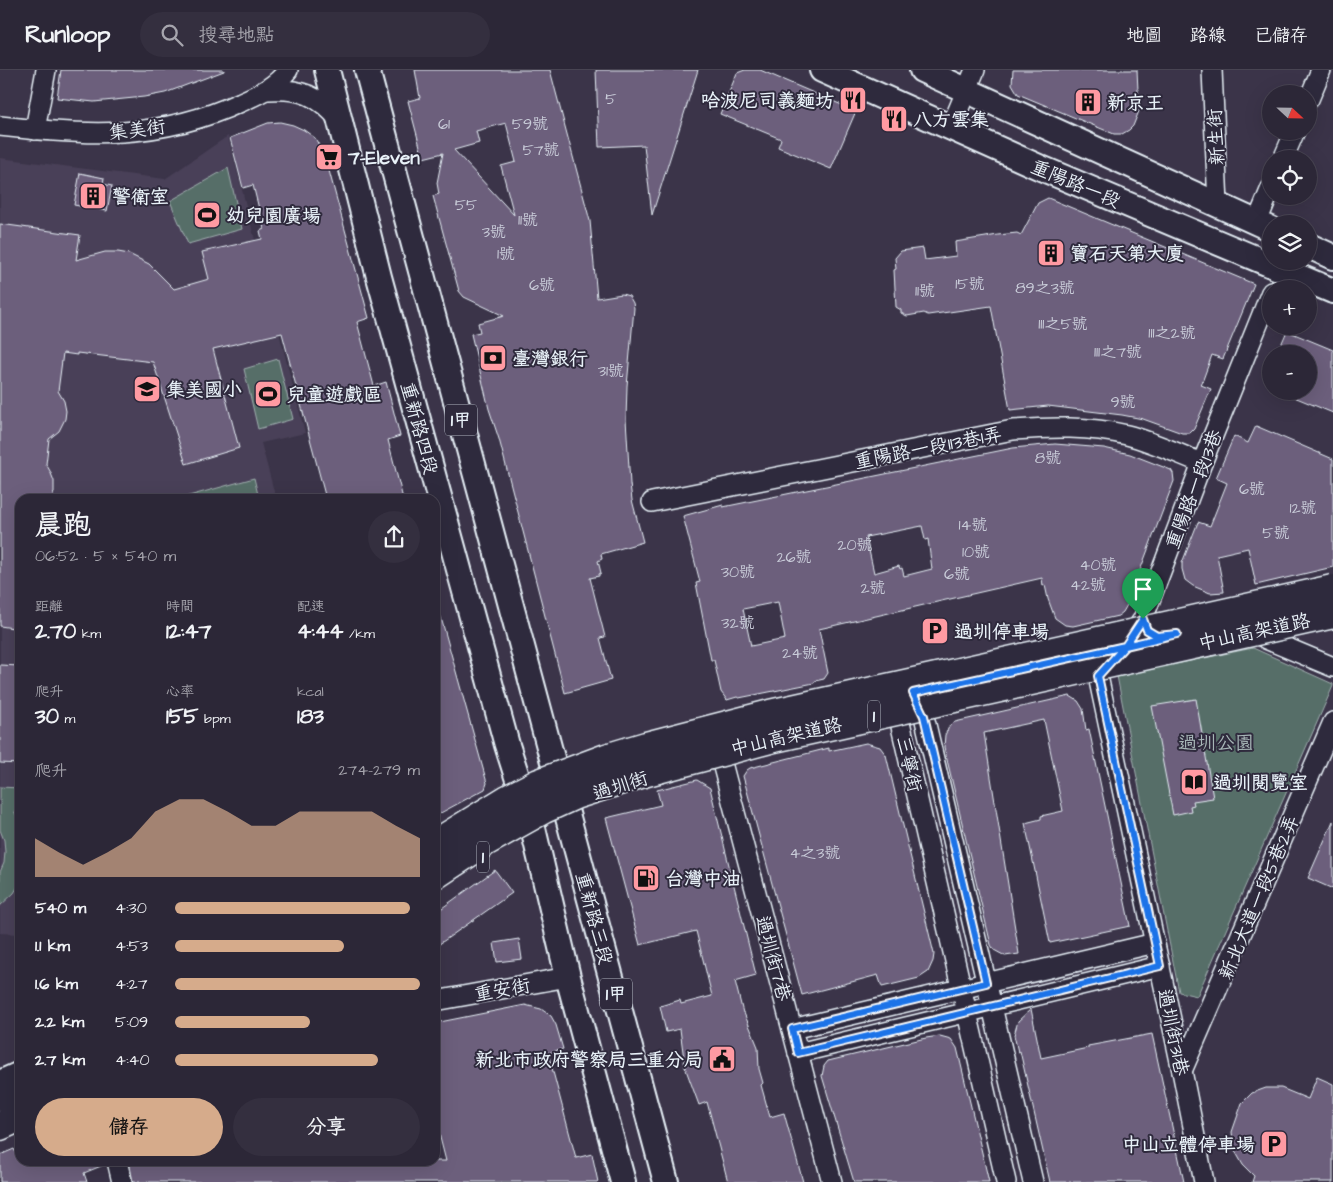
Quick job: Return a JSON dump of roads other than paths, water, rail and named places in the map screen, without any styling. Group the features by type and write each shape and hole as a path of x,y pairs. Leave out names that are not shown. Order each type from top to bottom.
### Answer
{"highway":[{"name":"中山高架道路","path":"440,841 508,799 539,783 646,746 780,712 1333,589"},
{"name":"中山高架道路","path":"440,872 485,842 544,809 575,795 647,772 774,738 1333,614"},
{"path":"0,1098 15,1091"},
{"path":"0,1126 15,1119"}],"main road":[{"name":"重新路四段","path":"327,70 379,277 438,494"},
{"name":"1甲","path":"366,70 555,770"},
{"name":"重陽路一段","path":"822,70 951,127 1277,277 1333,291"},
{"name":"重陽路一段","path":"922,70 970,80 1218,205 1262,224"},
{"path":"1317,250 1333,257"},
{"name":"重新路四段","path":"440,500 507,745 520,783"},
{"name":"過圳街","path":"520,783 555,770 679,733 702,741 733,735 775,724 1333,600"},
{"path":"1143,619 1147,630 1157,636 1177,634"},
{"name":"過圳街","path":"532,824 590,794 685,764 702,741"},
{"name":"重新路三段","path":"555,770 666,1182"},
{"name":"重新路三段","path":"520,783 532,824 568,977 623,1182"},
{"name":"1","path":"440,825 488,796 520,783"},
{"name":"1","path":"440,887 532,824"},
{"path":"0,1083 15,1076"},
{"path":"0,1140 15,1133"}],"street":[{"path":"35,130 46,70"},
{"name":"集美街","path":"0,126 65,133 108,134 141,131 181,124 223,111 268,90 288,70"},
{"name":"新生街","path":"1212,70 1218,205"},
{"path":"1315,85 1321,70"},
{"path":"951,127 970,80"},
{"name":"集美街","path":"268,90 282,89 309,94 321,101 340,121"},
{"name":"重陽路一段13巷","path":"1098,676 1125,646 1143,619 1202,463 1277,277"},
{"name":"重陽路一段113巷1弄","path":"652,502 1013,430 1092,428 1128,435 1202,463"},
{"path":"1238,621 1266,639 1333,667"},
{"name":"過圳街31巷","path":"1098,676 1204,1182"},
{"name":"三寧街","path":"913,693 924,716 1033,1182"},
{"name":"三寧街","path":"913,693 900,722 1006,1182"},
{"name":"新北大道一段5巷2弄","path":"1182,1071 1333,722"},
{"name":"過圳街7巷","path":"722,763 832,1182"},
{"path":"792,1029 1155,943"},
{"path":"798,1053 1160,966"},
{"name":"重安街","path":"440,1000 568,977"},
{"path":"118,1166 122,1182"}],"place":[{"name":"哈波尼司義麵坊","path":"853,100"},
{"name":"新京王","path":"1088,102"},
{"name":"八方雲集","path":"894,119"},
{"name":"7-Eleven","path":"329,157"},
{"name":"警衛室","path":"93,196"},
{"name":"幼兒園廣場","path":"207,215"},
{"name":"寶石天第大廈","path":"1051,253"},
{"name":"臺灣銀行","path":"493,358"},
{"name":"集美國小","path":"147,389"},
{"name":"兒童遊戲區","path":"268,394"},
{"name":"過圳停車場","path":"935,631"},
{"name":"過圳閱覽室","path":"1194,782"},
{"name":"台灣中油","path":"646,878"},
{"name":"新北市政府警察局三重分局","path":"722,1059"},
{"name":"中山立體停車場","path":"1274,1144"}],"park label":[{"name":"過圳公園","path":"1216,742"}]}
